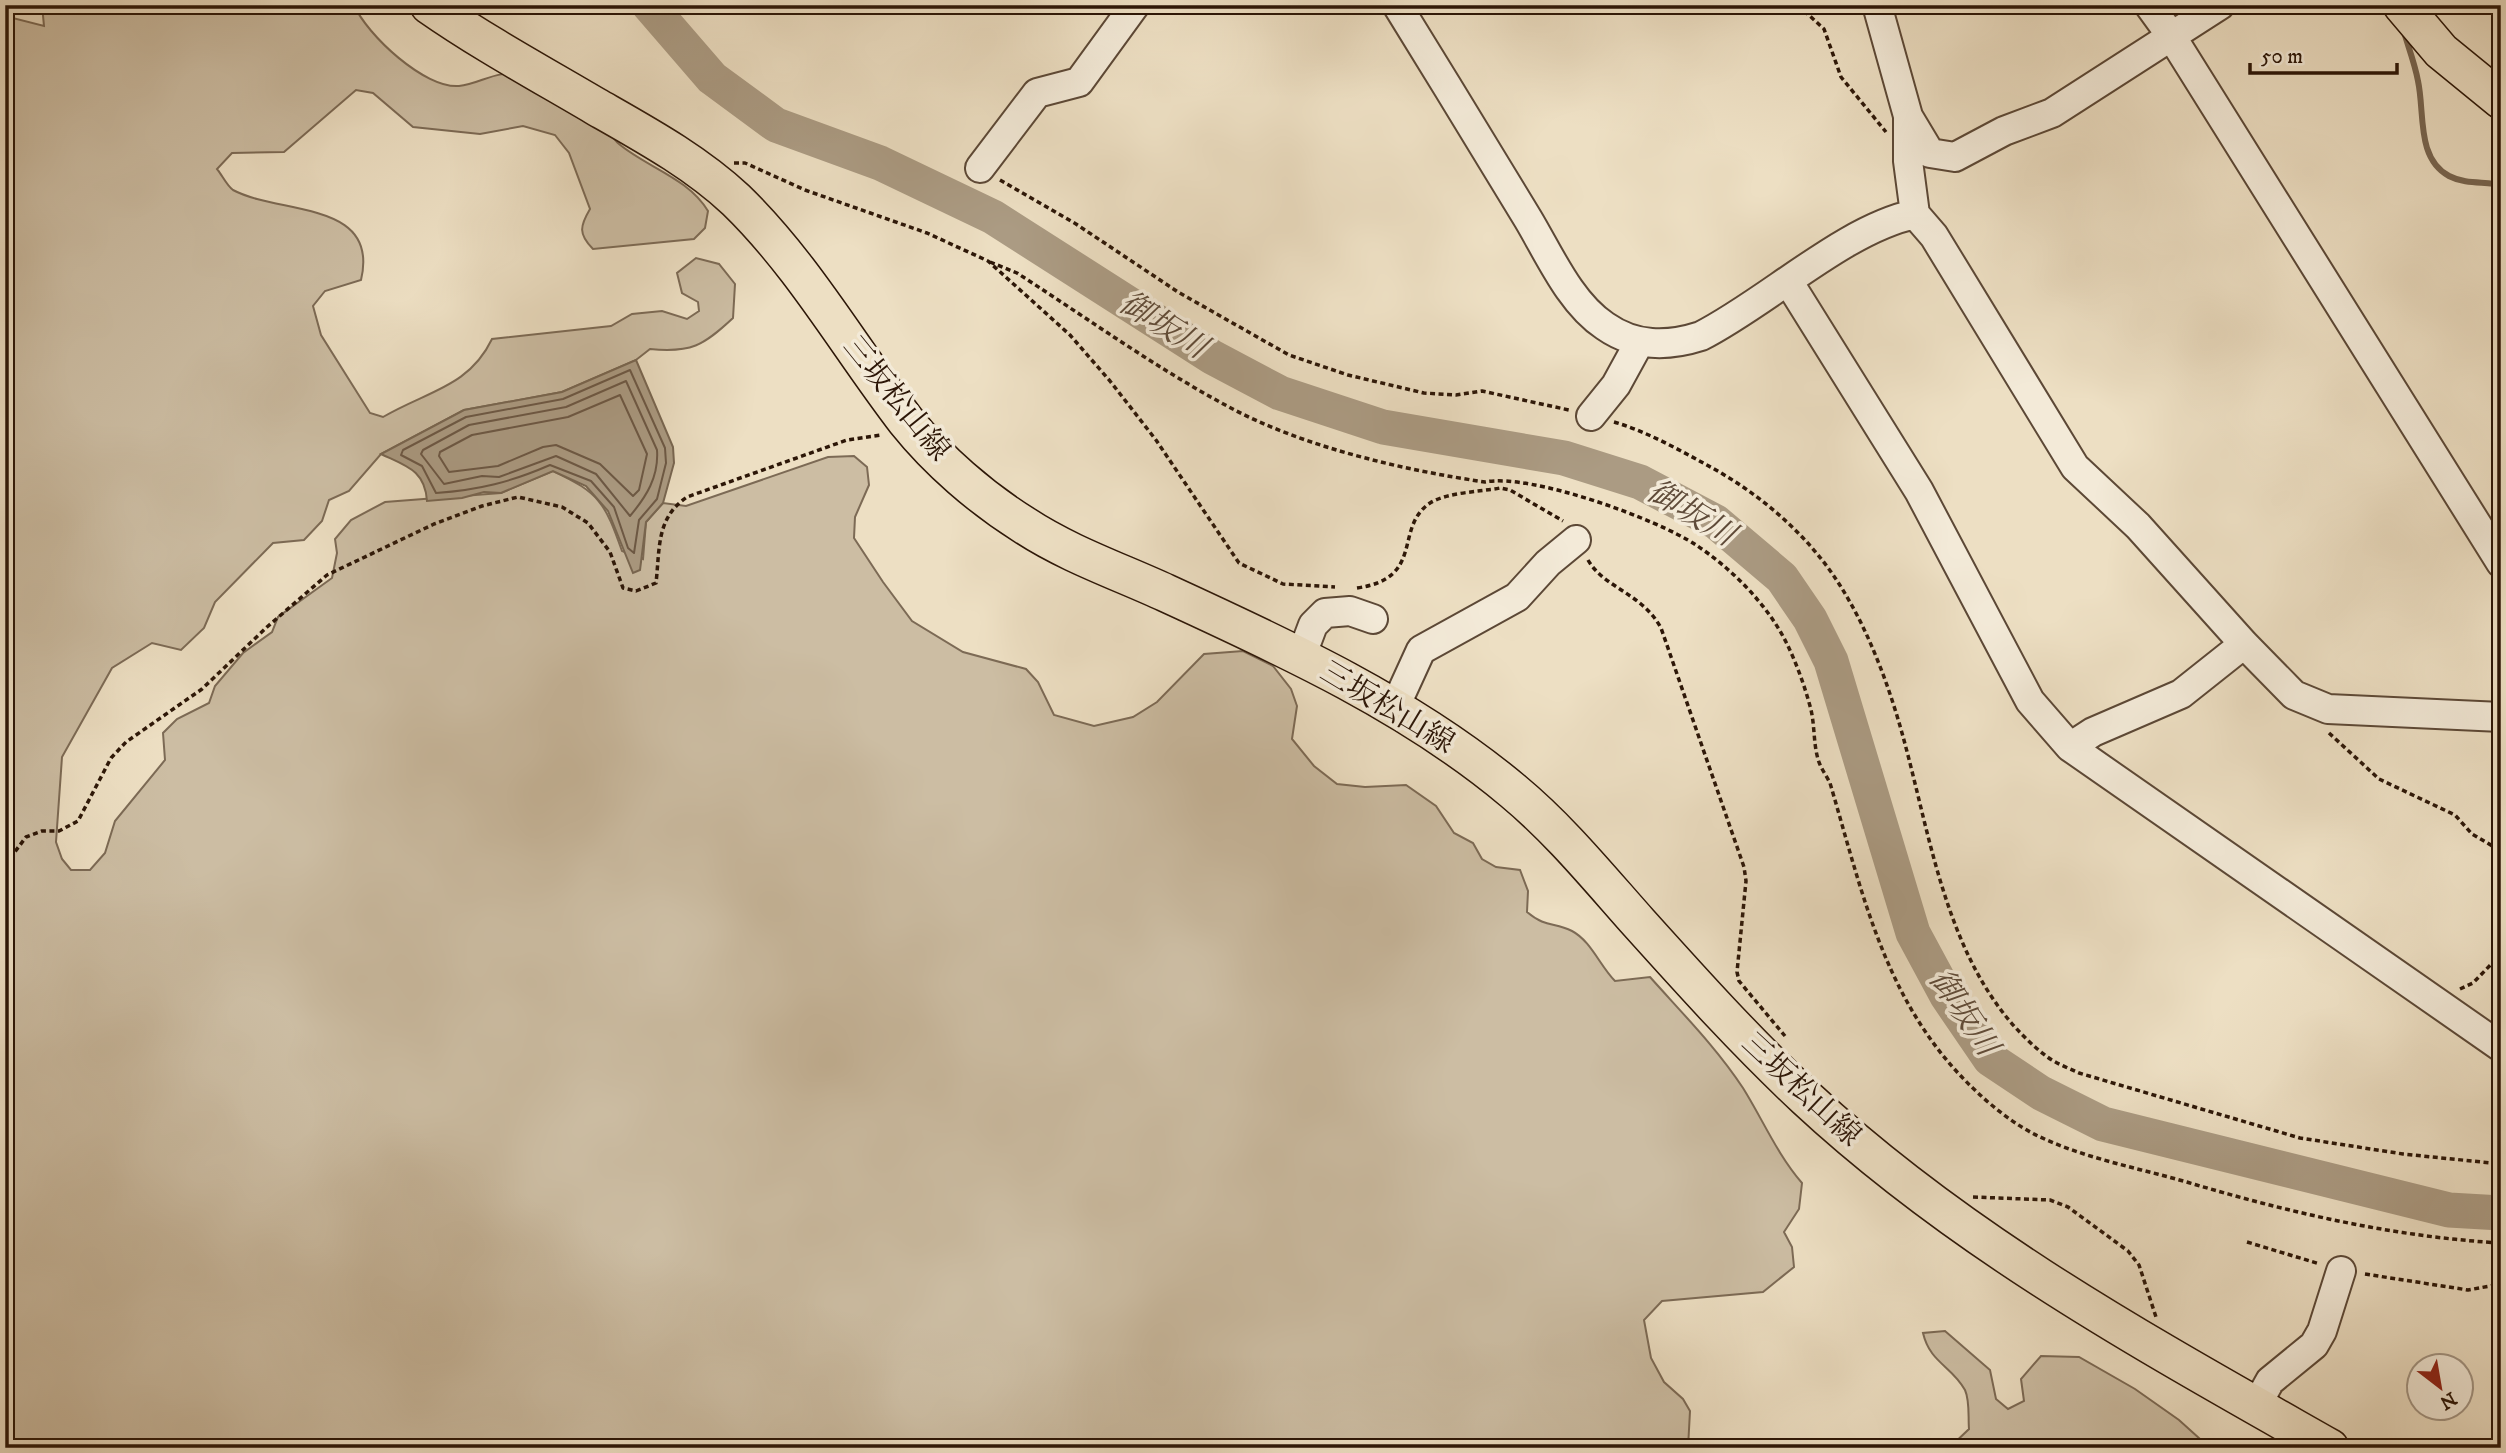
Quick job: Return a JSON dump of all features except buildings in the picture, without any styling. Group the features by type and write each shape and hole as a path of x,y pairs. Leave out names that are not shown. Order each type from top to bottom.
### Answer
{"main road":[{"name":"三坂松山線","path":"429,5 474,36 666,146 711,178 771,237 805,279 909,425 961,477 1025,526 1080,556 1301,657 1395,709 1465,754 1547,821 1762,1057 1875,1159 1952,1219 2035,1277 2330,1448"},
{"path":"2403,5 2441,51 2501,100"}],"street":[{"path":"980,168 1037,93 1079,82 1135,5"},
{"path":"1397,5 1579,299 1603,325 1639,343 1677,344 1701,336 1866,233 1895,218 1915,214"},
{"path":"1877,5 1908,128 1915,214 1934,236 2075,467 2138,526 2244,644 2294,695 2328,709 2501,717"},
{"path":"2149,5 2171,34 2501,563"},
{"path":"1908,128 1930,153 1955,158 2004,131 2052,113 2171,34 2220,5"},
{"path":"1788,281 1919,491 2030,701 2070,747 2501,1047"},
{"path":"1591,416 1616,385 1639,343"},
{"path":"1395,709 1421,650 1517,597 1548,563 1576,540"},
{"path":"1301,657 1313,625 1325,613 1350,611 1373,619"},
{"path":"2070,747 2093,732 2181,694 2244,644"},
{"path":"2256,1406 2270,1381 2314,1345 2322,1331 2341,1270"}],"path":[{"path":"1798,5 1824,29 1841,77 1882,130 1908,128"},
{"path":"711,178 730,164 745,163 805,190 927,233 1017,273 1185,380 1266,424 1366,458 1485,482 1499,479 1524,481 1586,499 1694,543 1715,558 1772,618 1798,667 1811,709 1818,760 1830,783 1866,907 1895,982 1937,1049 1960,1076 2012,1120 2036,1136 2090,1156 2327,1220 2501,1243"},
{"path":"980,168 1076,224 1178,292 1289,355 1348,375 1424,393 1456,395 1482,391 1628,426 1732,478 1782,518 1818,555 1842,587 1869,643 1904,741 1953,923 1999,1006 2021,1034 2048,1058 2079,1073 2300,1138 2403,1154 2501,1164"},
{"path":"988,261 1070,335 1110,381 1156,440 1232,556 1239,563 1273,580 1296,585 1370,586 1403,563 1412,524 1429,504 1438,499 1500,488 1510,490 1565,523 1597,571 1642,602 1661,628 1744,867 1746,881 1737,972 1739,981 1790,1045"},
{"path":"5,865 26,837 42,831 59,831 78,821 111,758 126,742 202,689 267,626 327,575 434,524 482,506 518,497 562,507 588,523 610,552 623,588 636,591 656,583 662,530 670,509 687,497 847,440 879,436 909,425"},
{"path":"2316,705 2321,725 2379,779 2455,815 2472,834 2501,851"},
{"path":"2441,1007 2448,997 2483,975 2501,954"},
{"path":"1966,1194 1986,1199 2050,1200 2068,1207 2111,1237 2139,1265 2155,1311 2154,1348"},
{"path":"2248,1242 2341,1270 2468,1290 2501,1284"}],"shaded area":[{"path":"42,5 354,5 384,45 414,70 430,79 445,85 459,86 497,75 513,74 539,83 580,104 600,118 619,144 690,190 708,211 705,228 694,239 593,249 582,230 590,209 569,153 555,135 523,126 480,134 413,127 373,93 356,90 284,152 232,153 217,169 233,190 253,198 322,214 341,223 356,236 363,254 361,280 325,291 313,306 321,335 370,413 383,417 459,378 483,355 492,339 611,326 632,314 662,311 687,319 699,311 698,302 682,293 677,273 696,258 719,264 735,284 733,318 696,346 676,350 650,349 636,360 562,392 464,410 381,454 349,491 329,500 322,521 304,540 273,543 215,602 204,628 181,650 152,643 112,668 62,757 56,842 62,859 71,870 90,870 105,853 115,821 165,760 163,733 177,719 209,703 215,686 243,653 272,632 278,617 332,578 337,553 335,539 351,520 385,502 501,493 553,471 591,493 611,521 622,551 643,559 646,522 663,503 686,506 828,457 854,456 867,467 869,485 855,517 854,538 912,621 963,652 1026,669 1038,682 1054,715 1094,726 1133,717 1157,702 1204,654 1243,651 1273,666 1291,689 1297,706 1292,739 1314,766 1337,784 1365,787 1406,785 1436,806 1454,833 1473,843 1482,859 1496,867 1520,870 1528,891 1527,912 1545,923 1566,928 1579,935 1615,981 1650,977 1710,1044 1743,1088 1778,1149 1802,1183 1799,1209 1784,1232 1792,1247 1794,1267 1763,1292 1662,1301 1644,1320 1651,1358 1664,1382 1683,1399 1690,1411 1688,1448 5,1448 5,16 44,26"},
{"path":"1945,1331 1990,1370 1996,1399 2008,1409 2024,1401 2021,1379 2041,1356 2079,1357 2135,1389 2179,1420 2210,1448 1949,1448 1969,1429 1967,1394 1954,1375 1936,1358 1923,1333"}],"water":[{"path":"636,360 673,447 674,463 663,503 646,522 640,570 633,573 608,511 586,486 553,471 501,493 484,492 462,498 427,501 422,482 413,470 381,454 464,410 562,392"}],"waterway":[{"name":"御坂川","path":"649,5 712,78 776,125 880,163 993,217 1212,357 1280,393 1383,427 1564,458 1640,482 1716,522 1782,578 1810,619 1831,661 1913,933 1947,996 1990,1059 2041,1093 2103,1124 2449,1210 2501,1213"},
{"path":"2403,29 2417,75 2424,134 2431,158 2438,168 2456,179 2501,186"}]}
